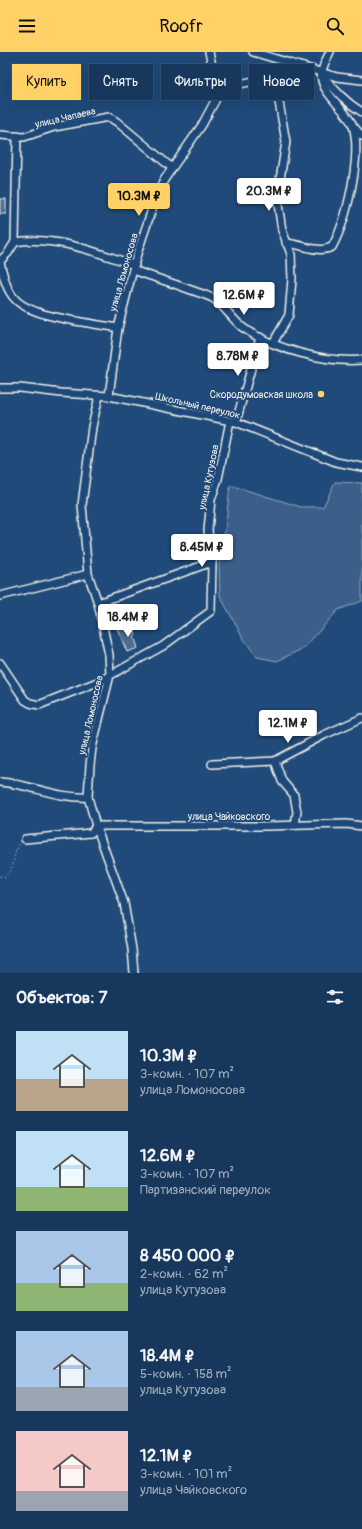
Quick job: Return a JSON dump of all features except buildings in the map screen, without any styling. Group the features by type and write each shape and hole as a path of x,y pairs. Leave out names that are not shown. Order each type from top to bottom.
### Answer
{"street":[{"name":"улица Ломоносова","path":"209,52 212,64"},
{"path":"253,52 292,64"},
{"path":"330,52 321,72 322,81 327,91 362,136"},
{"path":"314,70 337,77 362,80"},
{"path":"321,72 331,87 345,100 362,112"},
{"name":"улица Ломоносова","path":"109,396 118,328 134,267 155,200 164,180 202,125 215,100"},
{"path":"274,344 289,315 292,279 291,254 282,230 276,198 286,142 279,100"},
{"name":"улица Чапаева","path":"0,135 24,137 54,127 109,117 172,168"},
{"path":"286,243 319,249 328,249 332,247 348,209 356,164 357,149 354,126"},
{"path":"17,136 15,242 0,262 3,277 15,299 22,305 54,316 118,328"},
{"path":"356,164 362,157"},
{"path":"15,242 28,240 70,245 134,267 213,299 222,306 242,327 274,344 335,360 362,360"},
{"name":"улица Кутузова","path":"0,663 25,700 39,705 100,681 162,646 211,611 212,562 208,530 211,500 233,422 260,337"},
{"name":"Школьный переулок","path":"0,388 20,388 61,393 109,396 233,422 336,462 362,467"},
{"name":"улица Ломоносова","path":"99,396 92,427 82,505 88,574 98,603 109,655 110,675 92,748 88,797 96,826 124,903 132,949 134,973"},
{"path":"98,603 212,562"},
{"path":"0,596 88,574"},
{"path":"212,764 275,761 324,735 362,718"},
{"path":"275,761 282,781 294,795 297,812 295,825"},
{"path":"0,782 25,785 76,798 88,797"},
{"name":"улица Чайковского","path":"96,826 346,824 362,826"},
{"path":"25,839 91,833 96,826"}],"path":[{"path":"0,876 4,877 13,868 18,847 25,839"}],"shaded area":[{"path":"335,482 362,483 362,601 338,610 304,648 277,661 257,657 243,638 220,596 219,564 225,531 230,485 301,507 323,507"}],"place":[{"name":"Скородумовская школа","path":"321,394"}]}
